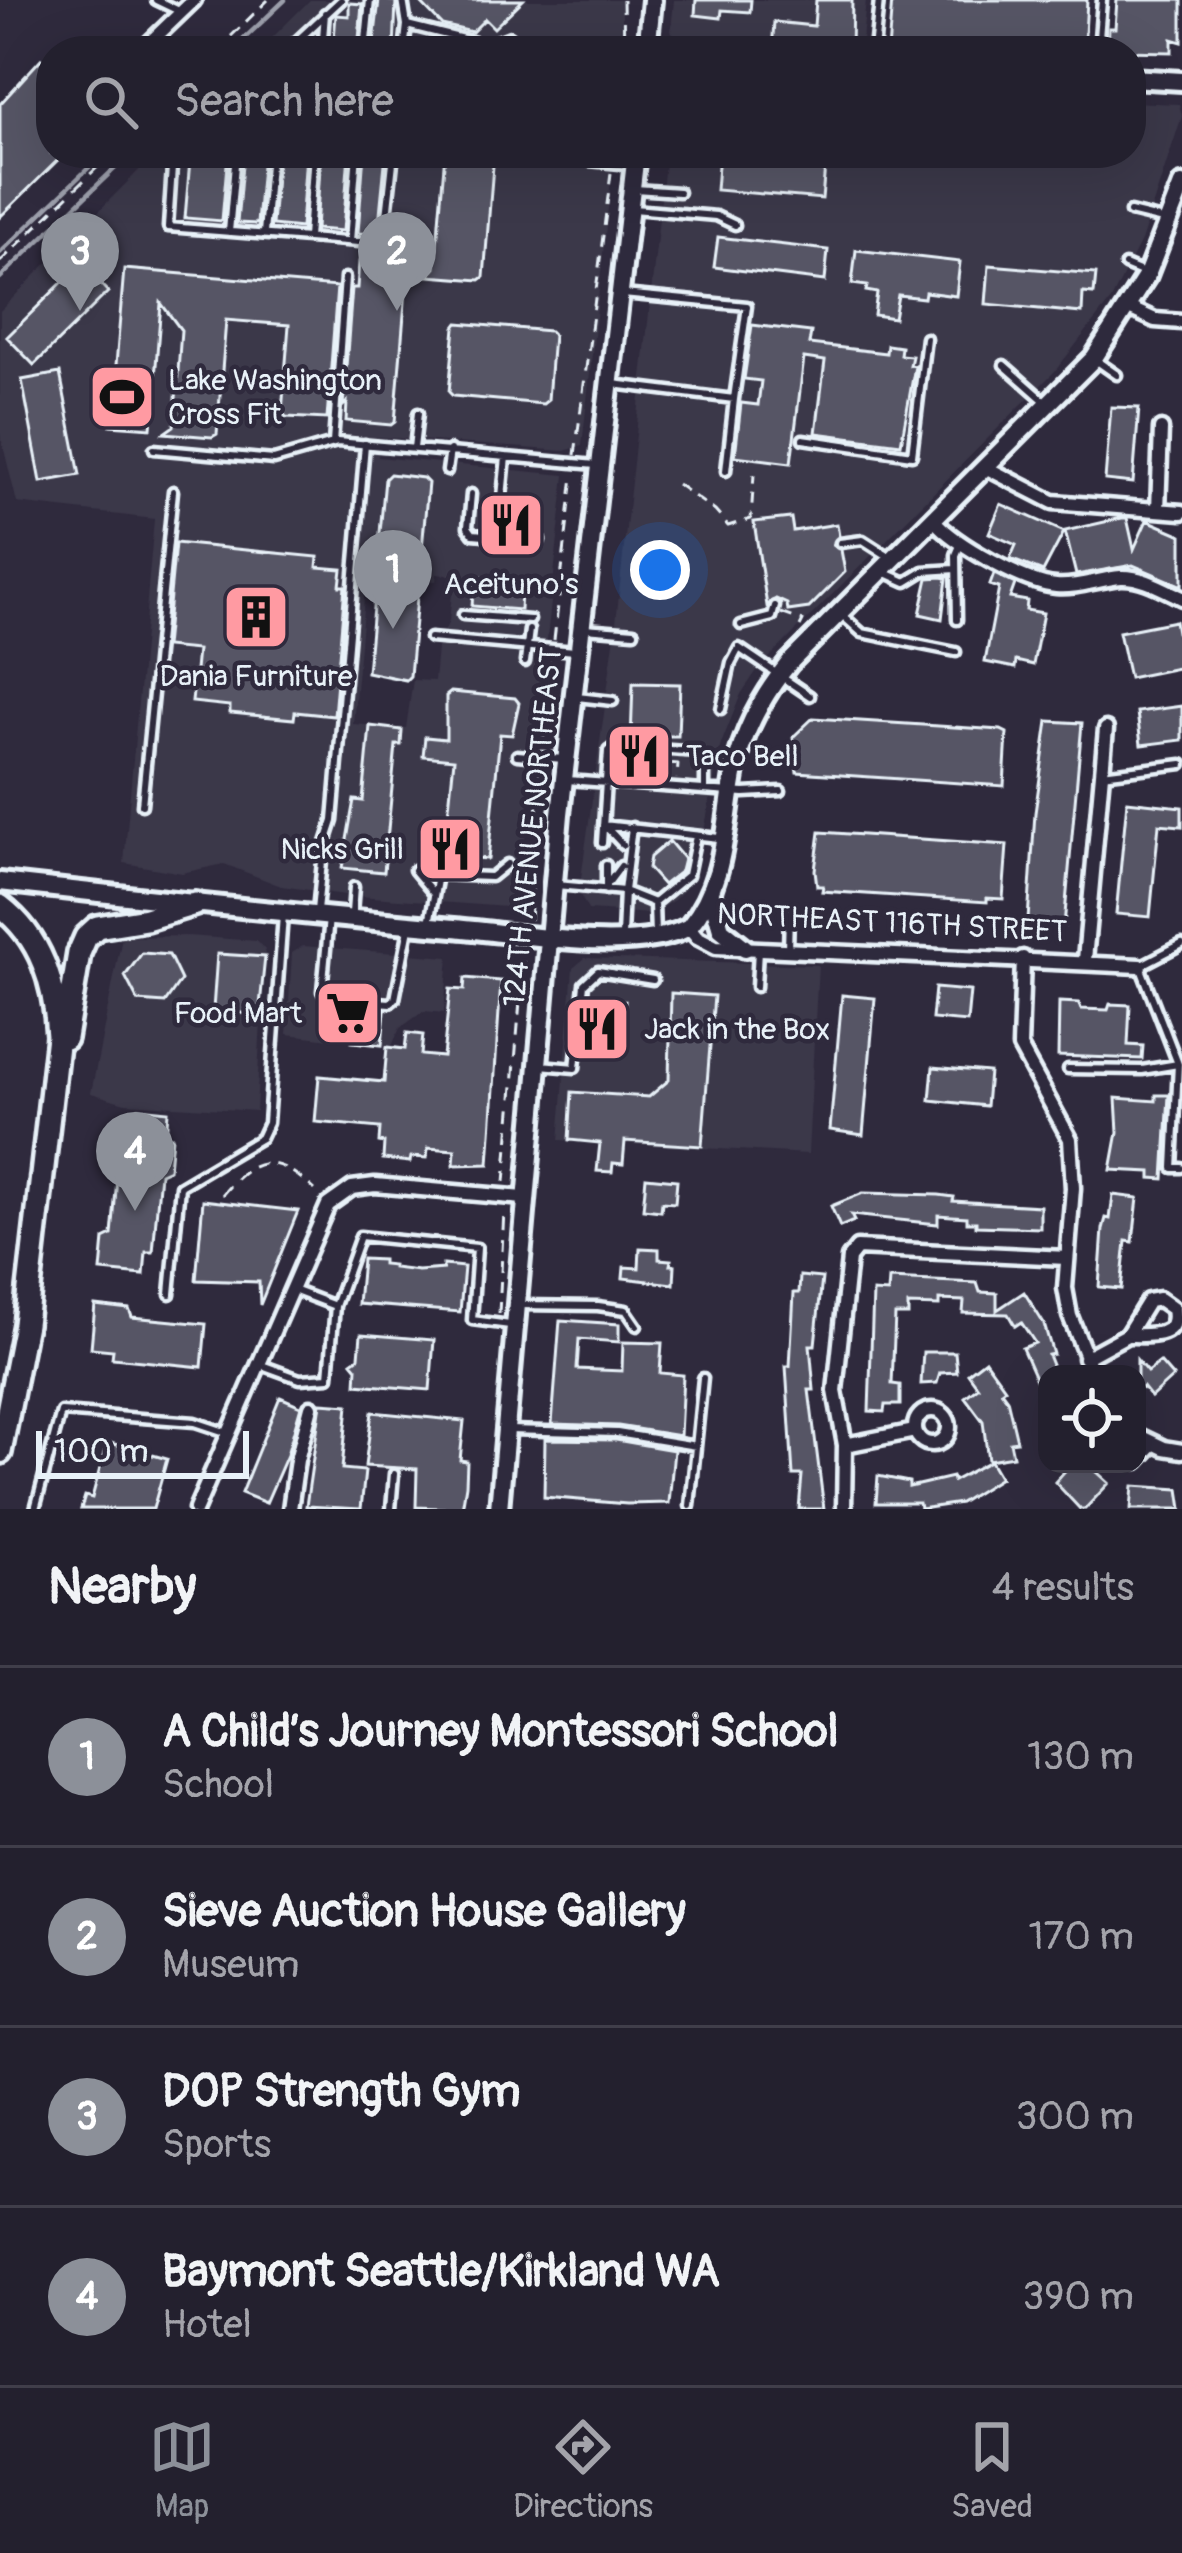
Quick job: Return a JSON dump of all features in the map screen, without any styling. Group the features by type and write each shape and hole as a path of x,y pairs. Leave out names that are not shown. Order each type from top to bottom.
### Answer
{"highway":[{"path":"57,1068 86,937 98,927 146,920 195,904"},
{"path":"0,906 25,928 45,963 57,1012 57,1068 25,1324 0,1452"}],"street":[{"path":"156,36 194,0"},
{"path":"648,36 652,0"},
{"path":"1146,79 1182,81"},
{"name":"124TH AVENUE NORTHEAST","path":"499,1509 514,1325 507,1306 524,1198 563,779 634,168"},
{"path":"688,927 711,894 747,731 778,676 1094,358 1148,275 1182,187"},
{"path":"1129,308 1155,320 1175,321"},
{"path":"1158,510 1161,429"},
{"path":"987,468 1053,502 1182,512"},
{"path":"934,520 945,534 1042,583 1067,586 1124,577 1182,598"},
{"path":"1085,960 1106,729"},
{"name":"NORTHEAST 116TH STREET","path":"0,882 283,915 548,936 656,939 688,927 710,945 1140,966"},
{"path":"711,894 721,929 751,948"},
{"path":"1023,958 1020,1047 1064,1120 1074,1159 1065,1288 1089,1365"},
{"path":"196,1509 328,1205 352,1188 376,1185 524,1198"},
{"path":"844,1509 844,1445 835,1391 849,1258 857,1248 1067,1258"},
{"path":"1085,1358 1127,1335"},
{"path":"290,1509 311,1407"},
{"path":"844,1445 915,1431"},
{"path":"1146,1440 1182,1451"},
{"path":"1146,1451 1153,1444"}],"lane":[{"path":"156,0 182,12"},
{"path":"301,36 341,0"},
{"path":"366,36 370,0"},
{"path":"403,0 406,36"},
{"path":"875,36 879,0"},
{"path":"1098,36 1102,0"},
{"path":"323,36 325,13"},
{"path":"407,25 452,36"},
{"path":"172,168 168,227 384,244 392,168"},
{"path":"230,232 235,168"},
{"path":"264,235 270,168"},
{"path":"308,238 313,168"},
{"path":"350,242 356,168"},
{"path":"632,188 679,192"},
{"path":"629,209 716,216 735,225"},
{"path":"1130,212 1170,222"},
{"path":"1125,265 1148,275"},
{"path":"333,443 345,278"},
{"path":"619,293 747,306 726,471"},
{"path":"1163,336 1175,321"},
{"path":"803,439 912,455 926,338"},
{"path":"1094,358 1117,375"},
{"path":"1004,365 1050,406"},
{"path":"610,384 734,399"},
{"path":"414,448 418,413"},
{"path":"154,449 274,460 333,443 365,444 599,465"},
{"path":"365,444 333,821 323,852 323,996 390,1003 399,991 438,874 491,877 507,864"},
{"path":"447,471 450,450"},
{"path":"502,497 506,457"},
{"path":"142,805 172,490"},
{"path":"471,494 468,526 473,534 540,540"},
{"path":"840,543 863,540 906,582 924,572 956,569"},
{"path":"957,620 956,569 961,543"},
{"path":"741,625 772,617 776,608"},
{"path":"840,613 862,633 956,652"},
{"path":"463,615 529,625 525,662"},
{"path":"581,628 634,632"},
{"path":"430,638 579,651"},
{"path":"721,709 739,648 810,696"},
{"path":"573,697 613,700"},
{"path":"603,825 612,844 603,825 608,752 615,746 698,752 705,760 705,788"},
{"path":"517,755 566,759"},
{"path":"1102,774 1182,764"},
{"path":"563,779 781,791"},
{"path":"603,825 726,839"},
{"path":"621,941 632,827"},
{"path":"654,903 688,875 696,836"},
{"path":"606,887 610,865 606,887"},
{"path":"414,870 434,894"},
{"path":"553,885 606,887 654,903"},
{"path":"351,920 354,887"},
{"path":"654,903 656,939"},
{"path":"788,950 789,913"},
{"path":"170,1294 180,1186 260,1138 268,1123 283,915"},
{"path":"1182,944 1140,966 1180,1064 1173,1168 1182,1168"},
{"path":"751,948 756,987"},
{"path":"536,1065 575,1068 584,984 591,974 598,971 652,980"},
{"path":"1068,1069 1142,1070 1180,1064"},
{"path":"260,1364 300,1379 329,1377 335,1306 360,1236 477,1248 472,1320 514,1325"},
{"path":"291,1290 335,1306"},
{"path":"507,1306 626,1310 637,1326"},
{"path":"690,1506 703,1378"},
{"path":"35,1509 61,1412 195,1422 228,1433"},
{"path":"505,1430 616,1433 696,1446"},
{"path":"391,1509 394,1474"}],"path":[{"path":"231,36 267,0"},
{"path":"623,0 624,36"},
{"path":"0,262 97,168"},
{"path":"532,903 532,850 542,757 611,168"},
{"path":"677,484 728,526 751,519 754,474"},
{"path":"776,608 803,621 801,628"},
{"path":"613,766 613,770 667,772 668,763 678,767"},
{"path":"505,1165 521,970"},
{"path":"222,1195 242,1170 256,1164 274,1164 298,1174 315,1190"},
{"path":"504,1221 507,1306"}],"shaded area":[{"path":"310,0 622,0 622,36 274,36"},
{"path":"674,0 866,0 862,36 675,36 671,31"},
{"path":"1146,103 1179,104 1182,116 1141,241 1111,300 1055,371 758,669 741,694 721,744 700,852 687,887 650,914 588,910 579,893 614,641 664,168 1146,168"},
{"path":"141,168 612,168 582,446 564,451 379,437 378,457 565,475 519,893 506,907 345,895 281,886 224,864 182,873 124,863 154,519 17,503 0,433 0,311","holes":["437,574 454,576 449,621 437,648 434,681 413,680 406,728 353,724 366,576 436,581"]},
{"path":"122,937 257,941 265,950 256,1111 125,1103 91,1093"},
{"path":"303,946 449,957 444,1013 424,1011 400,1028 392,1046 287,1034 292,953"},
{"path":"585,958 818,965 808,1154 559,1140 573,968"}],"building":[{"path":"379,0 396,1 395,36 375,36"},
{"path":"418,0 523,0 494,28 485,19 472,32 442,25"},
{"path":"696,0 751,0 750,12 722,10 721,18 695,15"},
{"path":"816,0 852,0 851,36 773,36 774,22 814,26"},
{"path":"892,0 1087,0 1085,36 889,36"},
{"path":"1117,0 1182,0 1182,42 1172,39 1172,52 1146,51 1146,36 1109,36 1109,28 1115,28"},
{"path":"349,3 362,4 359,36 334,36 336,15 349,16"},
{"path":"36,64 36,168 50,168 0,217 0,104"},
{"path":"189,168 227,168 222,221 185,218"},
{"path":"242,168 262,168 257,224 237,223"},
{"path":"277,168 305,168 301,228 272,225"},
{"path":"320,168 348,168 343,231 316,229"},
{"path":"363,168 385,168 378,234 358,233"},
{"path":"444,168 493,168 484,277 428,276 435,268"},
{"path":"718,168 825,168 822,199 716,190"},
{"path":"718,237 828,250 825,281 714,267"},
{"path":"856,250 960,262 956,296 898,295 894,318 874,315 877,293 852,284"},
{"path":"359,262 408,266 395,422 391,425 346,421 347,402 343,406 352,288 357,288"},
{"path":"81,264 108,292 34,365 7,337"},
{"path":"989,265 1096,274 1094,294 1083,293 1082,313 986,304"},
{"path":"124,269 337,287 327,419 286,417 282,412 289,325 226,320 217,434 164,433 174,426 181,330 161,303 151,428 111,425"},
{"path":"458,323 549,331 553,335 548,400 543,404 453,396 449,392"},
{"path":"752,325 811,332 809,344 886,353 887,345 901,347 900,355 912,356 910,365 915,366 901,444 816,433 825,361 804,358 791,463 735,456 741,403 758,405 761,381 744,379"},
{"path":"60,373 80,475 41,482 22,380"},
{"path":"1111,407 1139,408 1133,483 1105,480"},
{"path":"390,474 423,478 428,483 420,571 412,579 418,586 406,680 367,672 385,479"},
{"path":"1001,504 1064,532 1043,572 1010,559 1016,545 989,533"},
{"name":"Aceituno's","path":"487,508 535,513 536,532 485,528"},
{"path":"791,518 793,531 837,524 839,536 833,545 841,550 845,572 809,608 788,611 787,604 776,599 767,606 754,522"},
{"path":"1127,518 1134,549 1147,520 1182,535 1182,586 1133,565 1076,575 1065,531"},
{"name":"Dania Furniture","path":"175,543 318,557 317,567 342,569 340,586 345,586 334,716 295,712 294,719 230,713 230,706 192,702 197,650 165,647"},
{"path":"994,574 1015,584 1010,598 1027,601 1026,610 1043,613 1033,665 1016,661 1015,668 985,662 999,588 990,585"},
{"path":"474,577 493,578 492,588 521,591 520,610 472,606"},
{"path":"928,578 947,578 942,619 920,614"},
{"path":"1175,621 1178,637 1182,637 1182,667 1129,678 1119,632"},
{"path":"633,683 680,684 678,736 661,736 661,742 631,740"},
{"path":"451,692 515,698 519,703 512,735 500,734 488,859 444,855 454,759 423,756 425,737 446,739 446,696"},
{"path":"1182,706 1182,740 1141,745 1137,712"},
{"path":"813,718 1001,730 1007,733 1004,786 797,772 793,737"},
{"path":"1048,721 1082,723 1064,926 1028,920 1035,813"},
{"path":"370,726 402,730 401,745 396,745 384,872 342,868 354,800 363,801"},
{"path":"1127,801 1182,807 1182,826 1159,824 1150,917 1116,914"},
{"path":"820,832 1007,845 1003,899 987,898 987,902 822,891 815,870"},
{"path":"669,841 684,859 681,871 663,885 648,868 650,857"},
{"path":"142,953 169,955 181,980 165,1003 138,1001 125,976"},
{"path":"217,954 265,957 259,1015 232,1012 232,1018 221,1017 221,1011 213,1010"},
{"path":"465,978 501,981 489,1164 454,1165 455,1150 428,1148 427,1158 411,1157 410,1162 383,1159 380,1128 315,1122 319,1076 384,1082 387,1047 405,1049 407,1033 423,1035 421,1055 443,1057 450,989 464,990"},
{"path":"935,988 970,991 967,1022 932,1019"},
{"path":"671,993 714,996 702,1146 625,1141 623,1164 613,1163 612,1172 597,1171 600,1143 569,1140 572,1092 649,1097 669,1080"},
{"path":"842,995 875,998 863,1135 830,1130"},
{"name":"Jack in the Box","path":"590,998 625,1001 624,1017 610,1016 608,1042 586,1040"},
{"path":"1059,1002 1079,1003 1081,1009 1130,1005 1128,1045 1143,1046 1142,1059 1058,1056"},
{"path":"341,1007 385,1011 382,1045 352,1042 353,1031 339,1030"},
{"path":"933,1067 989,1072 986,1106 930,1100"},
{"path":"1156,1095 1169,1095 1164,1179 1151,1178 1151,1172 1111,1170 1118,1132 1116,1098 1156,1101"},
{"path":"139,1108 168,1111 166,1137 172,1137 169,1169 160,1173 153,1252 146,1252 144,1275 101,1271 104,1239 112,1235 119,1156 128,1152 130,1134 136,1134"},
{"path":"646,1177 677,1180 675,1203 662,1202 661,1211 643,1209"},
{"path":"863,1193 1040,1206 1040,1228 976,1226 967,1217 938,1215 938,1224 851,1215 854,1221 840,1227 831,1206"},
{"path":"1113,1195 1138,1198 1133,1242 1126,1241 1121,1289 1099,1287 1103,1229 1106,1218 1110,1219"},
{"path":"203,1200 298,1211 260,1305 259,1282 196,1280"},
{"path":"640,1248 659,1249 659,1259 671,1260 674,1284 623,1278 624,1267 639,1268"},
{"path":"362,1259 418,1271 443,1269 443,1265 464,1267 460,1312 358,1304"},
{"path":"800,1276 822,1278 815,1345 810,1345 814,1390 809,1390 824,1509 799,1509 802,1475 793,1475 786,1366 790,1366 794,1293 799,1293"},
{"path":"889,1279 977,1283 980,1292 997,1293 997,1310 1024,1292 1044,1324 1052,1365 1038,1365 1038,1384 1022,1348 1035,1343 1021,1322 1015,1326 1008,1314 963,1313 964,1301 908,1305 908,1315 895,1315 892,1384 900,1385 900,1405 885,1405 884,1412 869,1411 873,1292 888,1293"},
{"path":"95,1305 129,1309 132,1317 206,1324 202,1367 112,1358 113,1350 91,1348"},
{"path":"560,1320 619,1324 619,1342 579,1339 577,1369 622,1371 623,1342 662,1343 660,1373 683,1375 680,1436 618,1426 552,1424"},
{"path":"361,1334 434,1340 430,1390 356,1384 357,1368 352,1362 359,1357"},
{"path":"923,1352 955,1352 957,1372 940,1373 937,1383 921,1384"},
{"path":"985,1360 1005,1388 1001,1391 1017,1441 1010,1442 1013,1456 988,1460 983,1421 965,1397 978,1387 968,1373"},
{"path":"1160,1362 1173,1377 1151,1397 1146,1391 1146,1371"},
{"path":"280,1397 301,1406 266,1503 241,1493"},
{"path":"321,1403 348,1405 342,1469 365,1471 361,1509 306,1506"},
{"path":"372,1412 464,1421 460,1460 467,1461 462,1509 416,1507 417,1469 365,1466"},
{"path":"545,1439 616,1440 674,1450 669,1503 544,1497"},
{"path":"107,1442 167,1459 153,1509 81,1509 85,1496 92,1498"},
{"path":"990,1461 1000,1478 960,1503 920,1509 919,1503 876,1503 878,1476 909,1482 909,1487 952,1477 953,1481"},
{"path":"1063,1473 1098,1473 1109,1483 1080,1509 1055,1482"},
{"path":"1133,1486 1179,1489 1182,1509 1131,1509"}],"waterway":[{"path":"247,36 285,0"},
{"path":"0,253 88,168"},
{"path":"0,278 115,168"}],"place":[{"name":"DOP Strength Gym","path":"80,311"},
{"name":"Sieve Auction House Gallery","path":"397,311"},
{"name":"Lake Washington Cross Fit","path":"122,397"},
{"name":"Aceituno's","path":"511,525"},
{"name":"Dania Furniture","path":"256,617"},
{"name":"A Child’s Journey Montessori School","path":"393,629"},
{"name":"Taco Bell","path":"639,756"},
{"name":"Nicks Grill","path":"450,849"},
{"name":"Food Mart","path":"348,1013"},
{"name":"Jack in the Box","path":"597,1029"},
{"name":"Baymont Seattle/Kirkland WA","path":"135,1211"}]}
